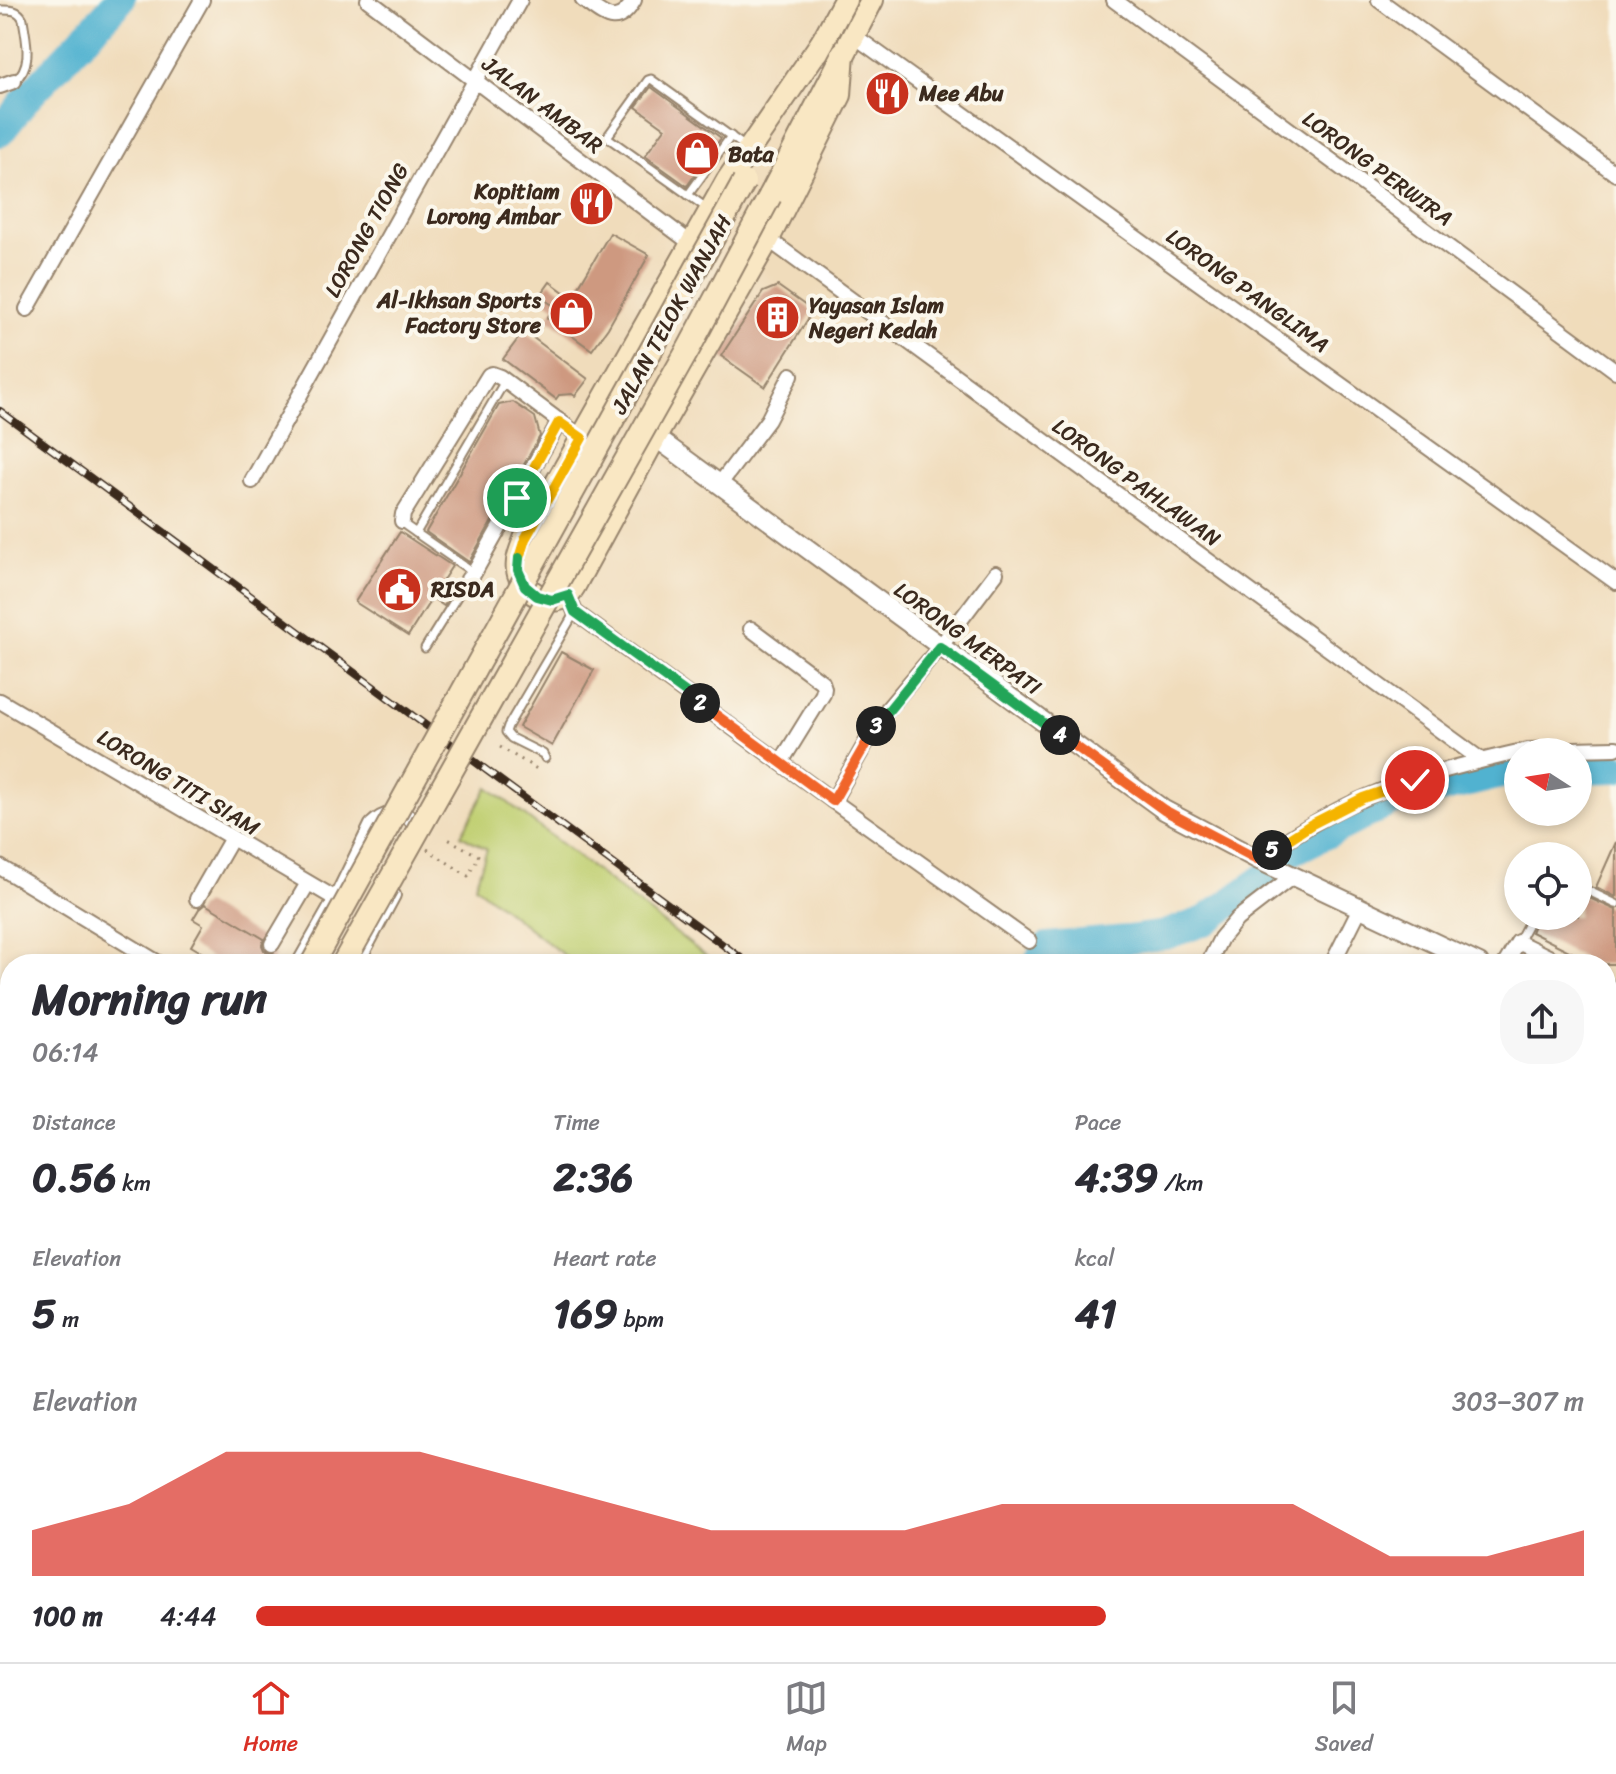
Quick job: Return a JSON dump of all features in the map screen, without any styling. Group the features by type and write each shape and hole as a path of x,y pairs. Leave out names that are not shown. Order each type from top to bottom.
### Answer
{"main road":[{"name":"JALAN TELOK WANJAH","path":"318,954 845,0"},
{"name":"JALAN TELOK WANJAH","path":"349,954 689,348 872,0"},
{"path":"823,41 740,142 710,211 525,539 518,570 525,586 537,596 572,603 655,437 768,239 840,95 848,44"}],"street":[{"path":"27,309 202,0"},
{"name":"JALAN AMBAR","path":"368,0 692,244"},
{"name":"LORONG TIONG","path":"252,481 520,0"},
{"path":"583,0 603,14 616,18 623,16 634,0"},
{"name":"LORONG PERWIRA","path":"1114,0 1616,371"},
{"path":"1379,0 1616,174"},
{"name":"LORONG PANGLIMA","path":"848,44 1616,582"},
{"name":"LORONG PAHLAWAN","path":"768,239 1481,760"},
{"path":"402,521 403,514 485,378 492,374 582,438"},
{"path":"719,485 768,420 791,375"},
{"path":"471,576 559,422"},
{"name":"LORONG MERPATI","path":"655,437 1164,810 1257,859 1458,954"},
{"path":"833,801 880,718 940,647 996,573"},
{"path":"572,603 833,801 1029,941"},
{"path":"751,629 822,682 824,688 781,762"},
{"name":"LORONG TITI SIAM","path":"0,701 336,899"},
{"path":"1592,749 1616,748"},
{"path":"1257,859 1312,824 1363,798 1504,755"},
{"path":"305,954 372,825 380,816 398,813 413,822 418,842 362,954"},
{"path":"197,899 232,838"},
{"path":"0,867 144,954"},
{"path":"1213,954 1221,938 1237,919 1293,876"},
{"path":"272,944 308,883"},
{"path":"1337,954 1360,908"},
{"path":"1511,954 1518,942 1543,954"}],"lane":[{"path":"0,10 20,14 28,56 24,71 7,83"},
{"path":"688,195 740,142 650,79 607,137 710,211"},
{"path":"416,533 505,381"},
{"path":"402,521 471,576 425,648"},
{"path":"545,758 506,732 572,603"},
{"path":"1592,893 1616,904"},
{"path":"1518,942 1524,930"}],"path":[{"path":"500,747 537,769"},
{"path":"418,842 468,876 479,856 448,839"}],"green space":[{"path":"488,787 703,954 562,954 475,886 487,849 461,835"}],"building":[{"path":"651,87 721,138 687,186 645,156 665,128 636,107"},
{"path":"610,233 649,255 608,328 592,350 547,318 555,307 540,296 550,282 572,298"},
{"path":"778,286 813,311 765,387 721,356 763,292"},
{"path":"524,331 588,379 575,396 559,395 556,399 503,359"},
{"path":"513,402 535,417 540,436 469,562 426,532 499,405"},
{"name":"RISDA","path":"400,532 452,566 443,580 455,588 444,606 432,598 408,636 355,602"},
{"path":"561,652 594,670 552,746 519,727"},
{"path":"1616,842 1616,897 1596,887"},
{"path":"1592,899 1616,910 1616,954 1575,954 1531,932 1592,930"},
{"path":"205,904 264,939 264,950 272,954 204,954 191,946 203,925 193,919"}],"waterway":[{"path":"0,132 26,99 120,0"},
{"path":"1592,769 1616,768"},
{"path":"1286,854 1392,801 1504,773"},
{"path":"1043,954 1047,947 1165,935 1205,921 1269,875"}],"railway":[{"path":"0,411 735,954"}],"place":[{"name":"Mee Abu","path":"888,93"},
{"name":"Bata","path":"697,154"},
{"name":"Kopitiam Lorong Ambar","path":"591,204"},
{"name":"Al-Ikhsan Sports Factory Store","path":"572,313"},
{"name":"Yayasan Islam Negeri Kedah","path":"778,318"},
{"name":"RISDA","path":"400,589"}],"route":[{"path":"517,498 559,422 582,438 525,539 518,570 525,586 537,596 552,600 568,595 575,612 833,801 880,718 940,647 1164,810 1257,859 1312,824 1363,798 1415,780"}]}
